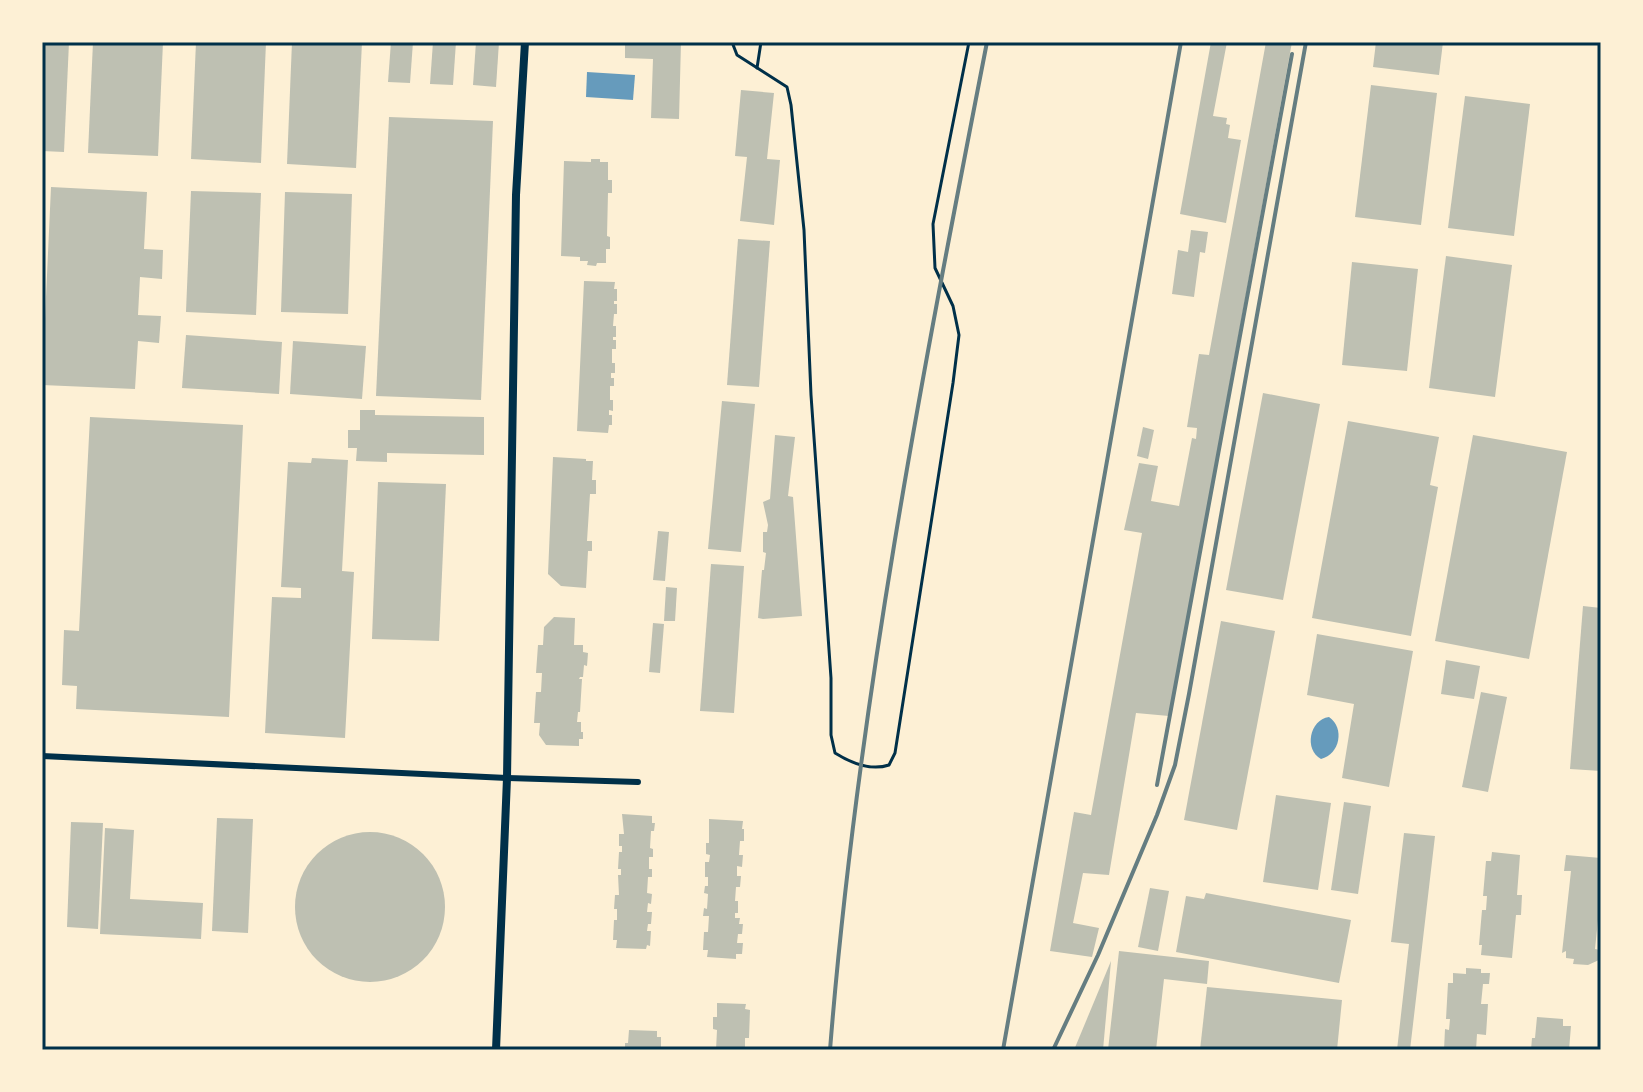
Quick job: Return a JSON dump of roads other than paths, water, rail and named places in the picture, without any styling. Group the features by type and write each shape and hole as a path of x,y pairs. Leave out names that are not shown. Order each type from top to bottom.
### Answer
{"street":[{"path":"496,1050 507,778 516,195 525,42"},
{"path":"42,756 638,782"}],"lane":[{"path":"732,42 737,55 787,87 791,105 804,230 811,395 831,678 831,735 835,753 847,761 878,768 889,765 895,753 953,383 959,335 953,306 935,268 933,224 969,42"},
{"path":"757,68 761,42"}],"water":[{"path":"587,72 635,75 633,100 586,97"},
{"path":"1329,717 1337,728 1338,740 1333,752 1321,759 1312,749 1311,736 1317,724"}],"railway":[{"path":"830,1050 842,923 874,670 916,418 987,42"},
{"path":"1003,1050 1181,42"},
{"path":"1053,1050 1098,955 1175,765 1306,42"},
{"path":"1157,785 1292,54"}]}
